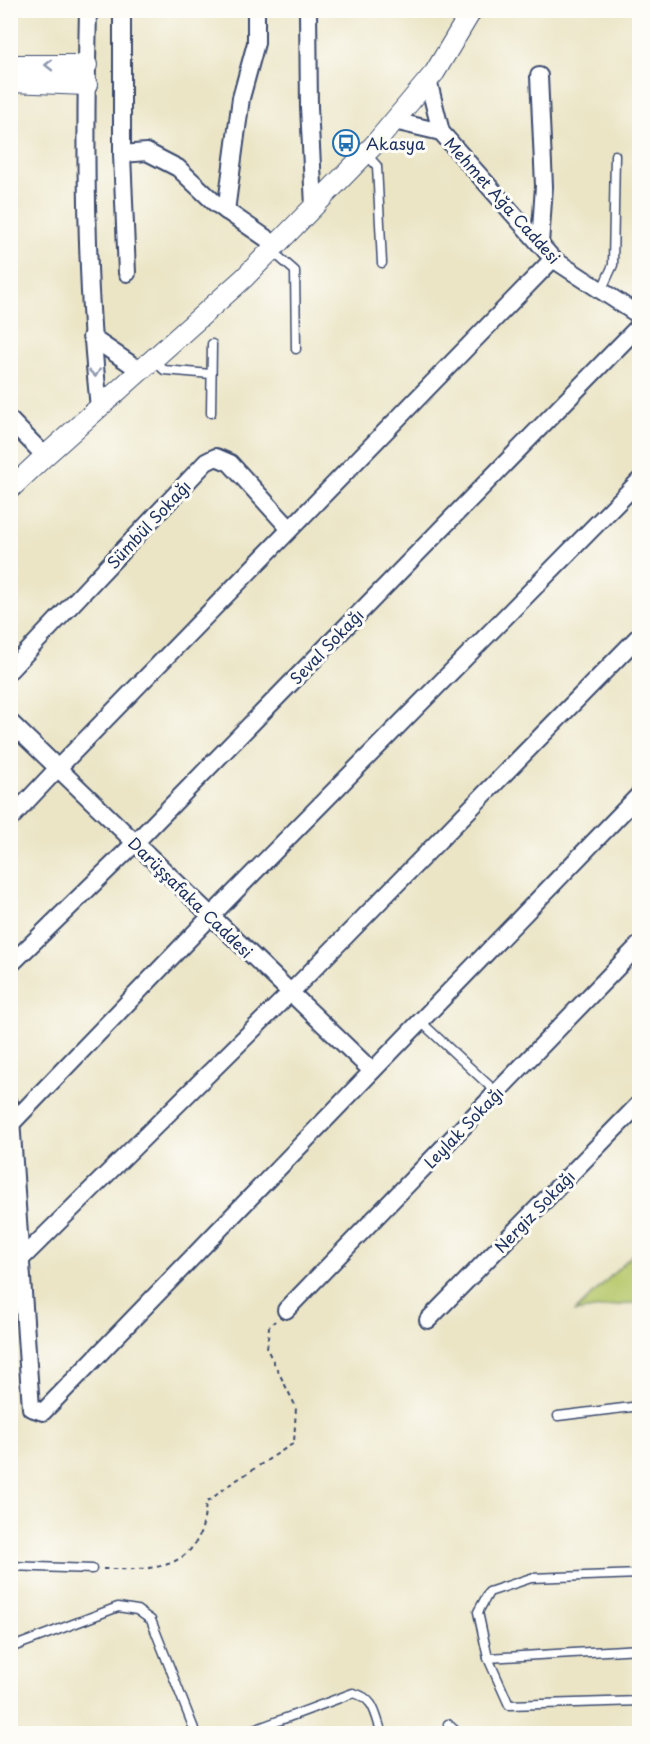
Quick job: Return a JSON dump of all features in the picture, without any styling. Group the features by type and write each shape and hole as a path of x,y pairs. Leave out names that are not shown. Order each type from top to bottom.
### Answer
{"street":[{"path":"88,10 91,337 99,408"},
{"path":"122,10 122,154 127,273"},
{"path":"226,211 241,98 256,43 256,10"},
{"path":"308,10 309,107 314,206"},
{"path":"10,489 244,278 365,154 435,72 472,10"},
{"path":"10,65 87,75"},
{"path":"10,82 87,75"},
{"path":"539,76 544,186 540,244"},
{"name":"Mehmet Ağa Caddesi","path":"428,80 441,132 553,259 639,316"},
{"path":"394,121 441,132"},
{"path":"122,154 147,152 178,168 215,203 274,248"},
{"path":"10,819 553,259"},
{"name":"Seval Sokağı","path":"10,965 135,843 639,325"},
{"path":"91,337 147,365"},
{"path":"10,420 45,456"},
{"name":"Sümbül Sokağı","path":"10,670 206,462 216,457 230,463 290,528"},
{"path":"12,1123 211,916 639,480"},
{"path":"21,1259 290,993 639,635"},
{"name":"Darüşşafaka Caddesi","path":"10,722 372,1071"},
{"path":"10,1105 21,1259 17,1284 31,1408 43,1412 639,794"},
{"name":"Leylak Sokağı","path":"286,1310 639,944"},
{"name":"Nergiz Sokağı","path":"428,1320 639,1103"}],"lane":[{"path":"365,154 377,166 382,263"},
{"path":"601,291 613,265 615,155"},
{"path":"274,248 295,272 296,349"},
{"path":"211,413 212,344"},
{"path":"147,365 164,370 211,374"},
{"path":"420,1021 496,1092"},
{"path":"558,1416 639,1406"},
{"path":"10,1566 92,1569"},
{"path":"639,1574 531,1578 489,1592 478,1612 488,1658 509,1705 639,1701"},
{"path":"10,1648 118,1607 124,1606 137,1610 151,1620 196,1734"},
{"path":"488,1658 639,1649"},
{"path":"243,1734 353,1693 364,1696 370,1701 382,1734"},
{"path":"448,1724 459,1734"}],"path":[{"path":"92,1569 142,1569 171,1564 188,1555 201,1532 206,1503 229,1485 294,1443 296,1407 267,1349 269,1327 286,1310"}],"green space":[{"path":"639,1248 639,1302 575,1312"}],"place":[{"name":"Akasya","path":"346,143"}]}
